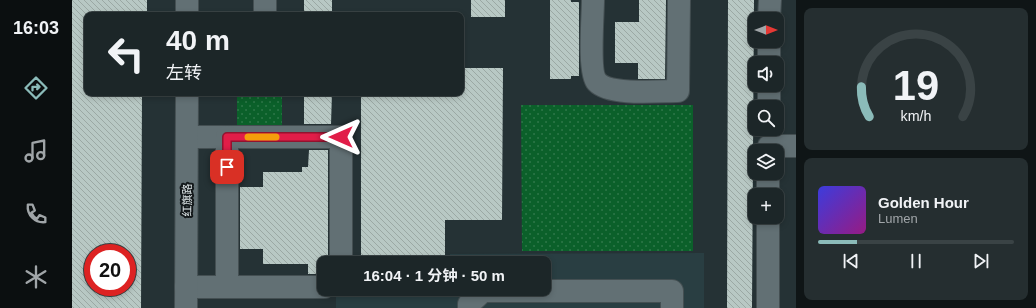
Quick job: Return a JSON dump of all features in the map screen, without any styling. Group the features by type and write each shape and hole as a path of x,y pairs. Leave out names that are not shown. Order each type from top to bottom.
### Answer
{"street":[{"path":"187,0 187,12"},
{"path":"265,0 265,12"},
{"path":"593,0 592,69 597,82 616,90 678,91 679,0"},
{"path":"769,12 770,0"},
{"name":"红旗路","path":"186,297 187,96"},
{"path":"187,137 341,137 341,256"},
{"path":"227,137 227,287"},
{"path":"769,142 796,146"},
{"path":"768,224 768,308"},
{"path":"186,297 227,287 317,287"},
{"path":"469,308 469,304 483,292 672,292 672,308"}],"shaded area":[{"path":"704,253 704,308 336,308 336,296 551,296 551,256 450,256 450,254"}],"green space":[{"path":"237,96 282,96 282,127 237,127"},
{"path":"521,105 693,105 693,251 522,251"}],"building":[{"path":"72,0 147,0 147,12 84,12 84,96 142,96 141,308 72,308"},
{"path":"304,0 332,0 332,12 304,12"},
{"path":"471,0 505,0 505,17 471,17"},
{"path":"550,0 571,0 571,2 579,2 579,76 571,76 571,79 550,79"},
{"path":"639,0 666,0 665,79 638,79 638,63 615,63 615,22 639,22"},
{"path":"728,0 754,0 754,12 748,12 748,48 754,48 754,56 748,56 748,92 753,92 753,100 748,100 748,136 753,136 753,144 748,144 748,180 753,180 753,188 748,188 748,224 753,224 752,308 727,308"},
{"path":"464,68 503,68 502,220 445,220 445,256 361,256 361,96 464,96"},
{"path":"304,96 332,96 331,124 304,124"},
{"path":"309,150 328,150 328,256 317,256 317,274 308,274 308,264 263,264 263,249 240,249 240,187 263,187 263,172 302,172 302,167 308,167"}],"slow traffic":[{"path":"248,137 276,137"}],"route":[{"path":"227,167 227,137 341,137"}]}
